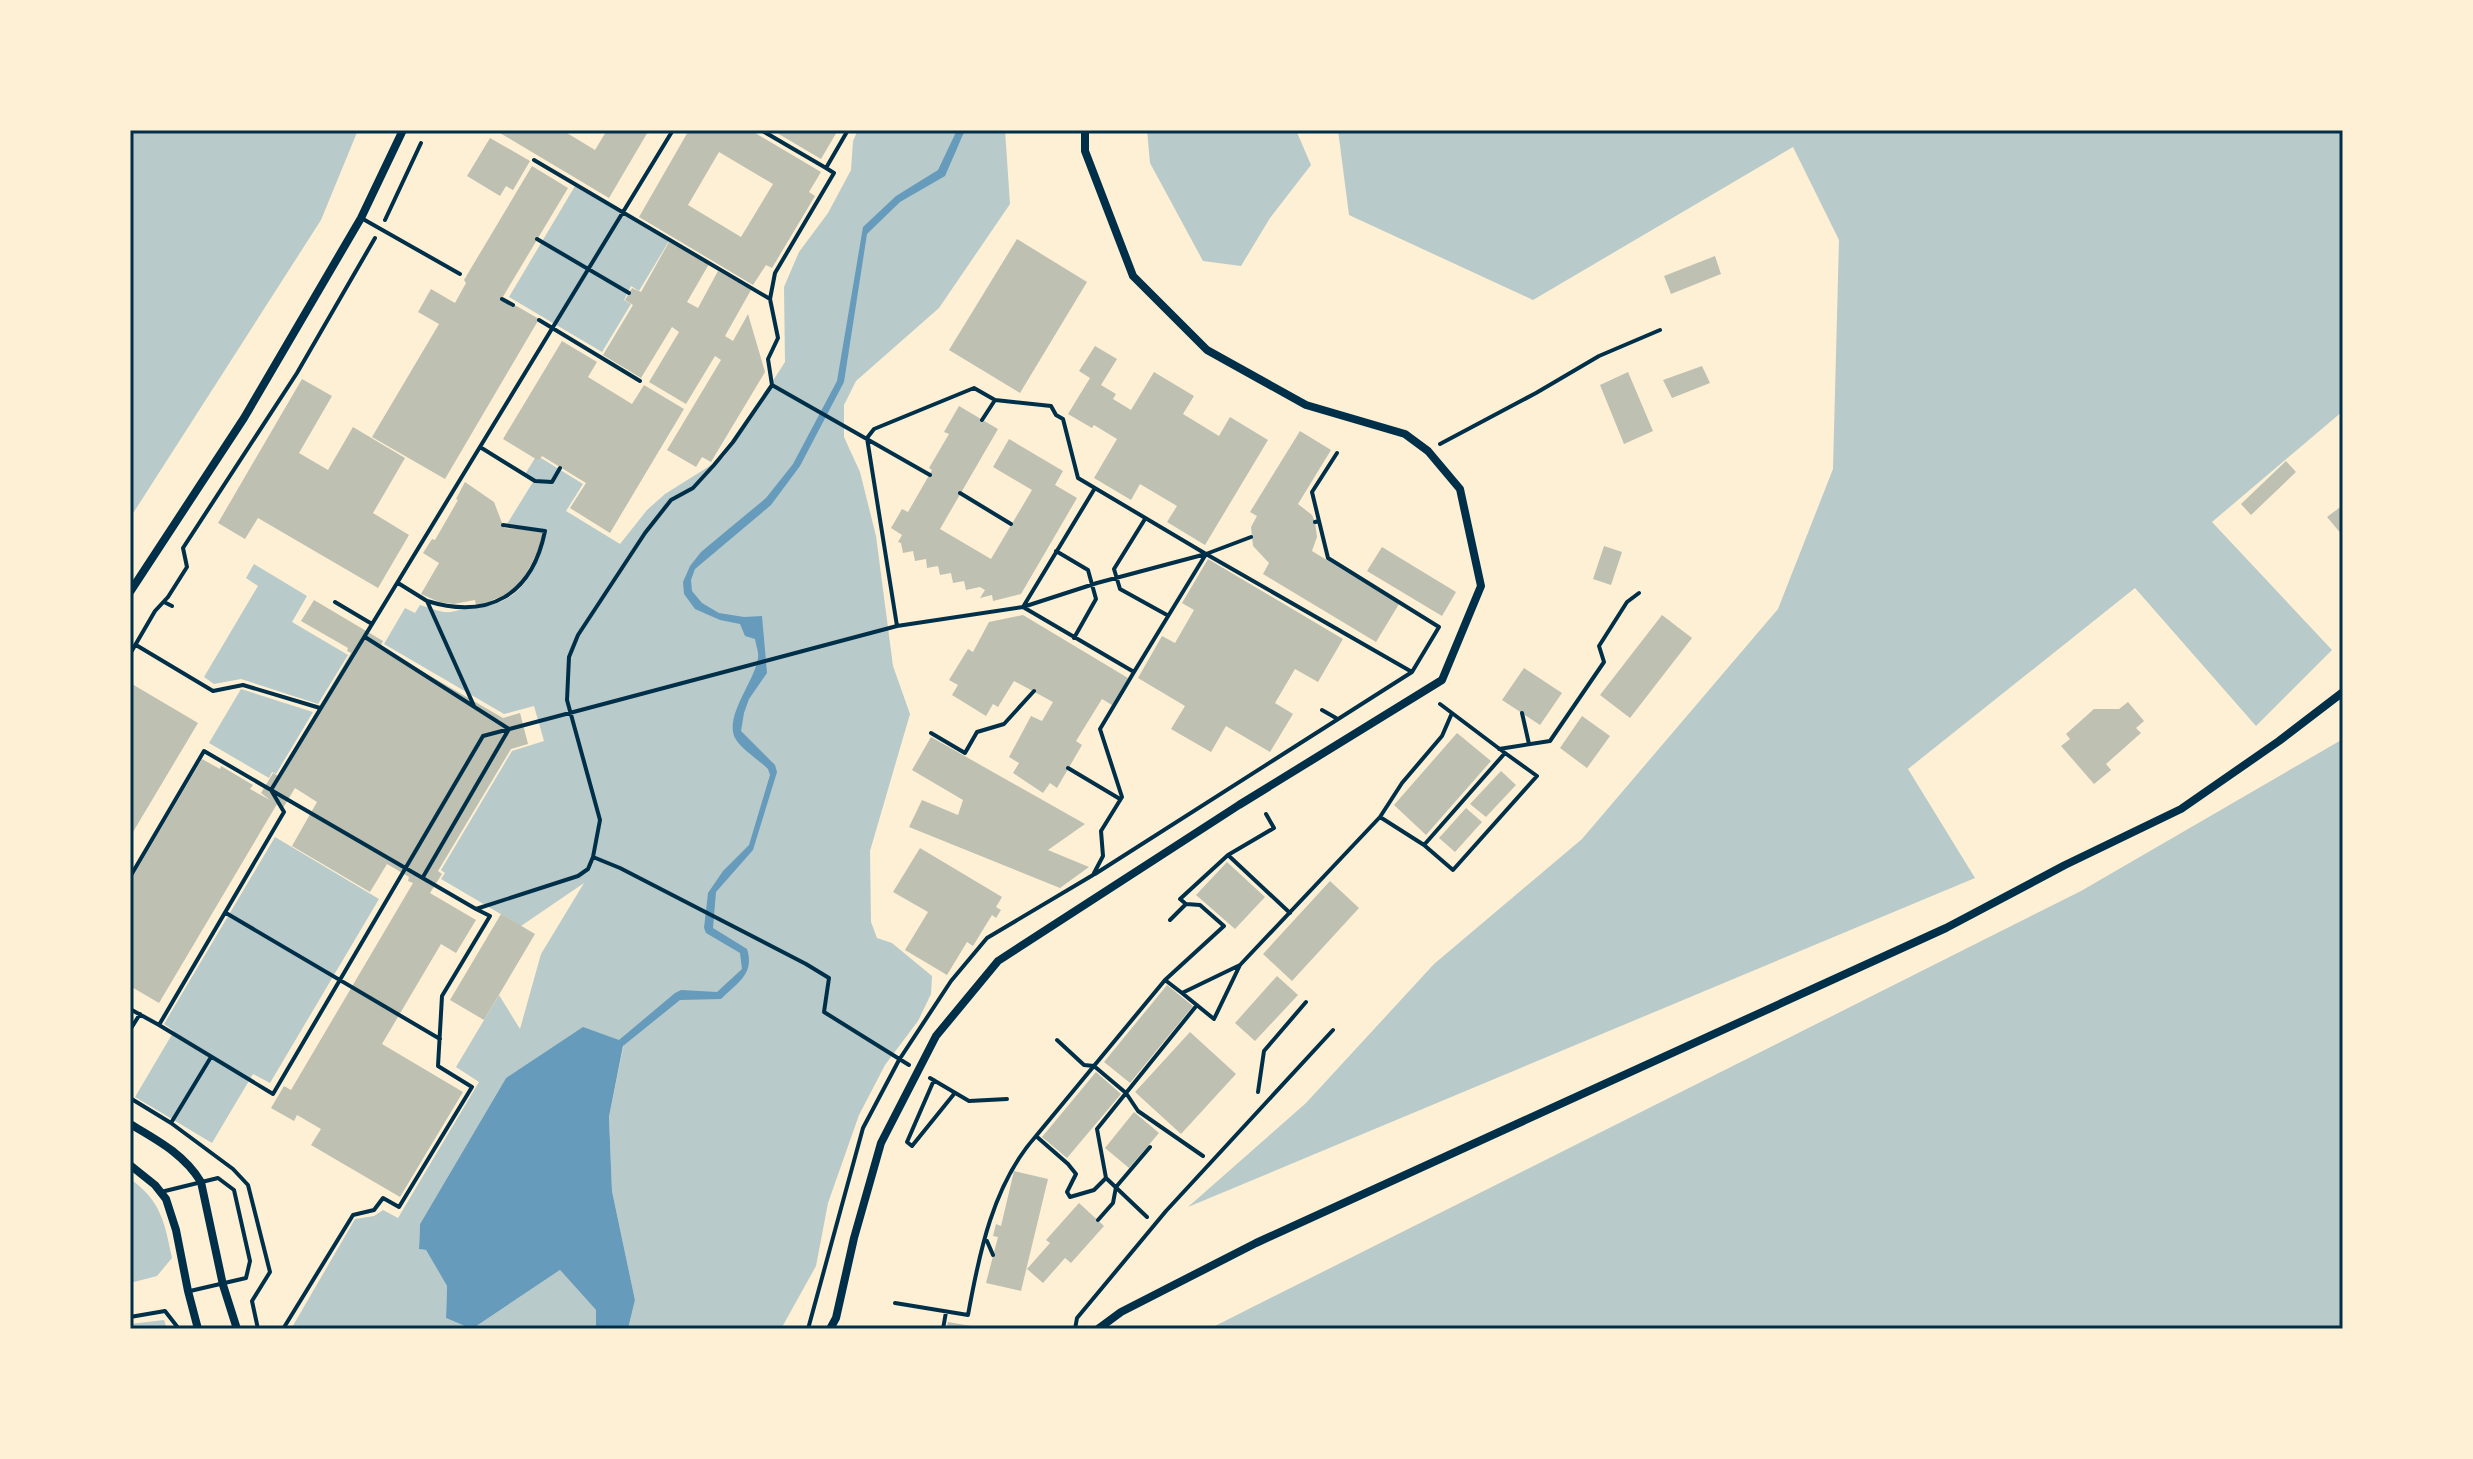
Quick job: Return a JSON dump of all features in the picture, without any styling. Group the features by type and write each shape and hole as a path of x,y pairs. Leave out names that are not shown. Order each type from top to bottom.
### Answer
{"street":[{"path":"130,592 244,418 361,218 403,130"},
{"path":"830,1329 836,1318 854,1238 881,1143 936,1036 998,961 1239,805 1442,680 1481,586 1460,489 1428,451 1405,434 1306,405 1207,350 1133,276 1085,151 1085,130"},
{"path":"1098,1329 1121,1312 1256,1243 1946,928 2065,865 2181,809 2343,692"},
{"path":"130,1124 177,1152 201,1182 223,1285 237,1329"},
{"path":"130,1165 166,1199 198,1329"}],"lane":[{"path":"361,218 460,274"},
{"path":"1075,1329 1077,1318 1154,1224 1333,1030"},
{"path":"161,1192 218,1178 234,1190 250,1261 246,1278 188,1291"}],"path":[{"path":"271,790 673,130"},
{"path":"476,909 578,876 588,869 600,820 567,700 569,657 578,635 645,533 671,500 693,488 714,465 772,385 768,359 778,338 770,299 775,273 834,173 761,130"},
{"path":"826,168 848,130"},
{"path":"130,654 155,611 187,567 183,548 297,373 381,229 421,143"},
{"path":"534,160 770,299"},
{"path":"537,239 629,293"},
{"path":"502,299 513,305"},
{"path":"539,320 640,381"},
{"path":"1428,451 1599,356 1660,330"},
{"path":"772,385 930,475"},
{"path":"897,626 867,438 874,429 974,388 995,400 1051,406 1056,415 1063,419 1078,478 1412,672"},
{"path":"982,420 995,400"},
{"path":"480,447 535,481 552,482 560,468"},
{"path":"1093,875 1412,672 1439,627 1328,558 1312,492 1337,453"},
{"path":"1023,607 1095,488"},
{"path":"960,493 1011,524"},
{"path":"450,498 457,502"},
{"path":"1145,518 1114,569 1116,578 1120,589 1167,615"},
{"path":"398,583 427,601 448,607 477,608 508,595 524,581 536,562 545,531 503,525"},
{"path":"130,1009 273,1094 483,736 897,626 1023,607 1206,554 1251,537"},
{"path":"1056,551 1088,570 1096,599 1074,638"},
{"path":"1023,607 1134,672 1206,554"},
{"path":"1499,749 1550,741 1604,662 1599,646 1627,602 1639,593"},
{"path":"427,601 474,706"},
{"path":"164,602 172,606"},
{"path":"335,602 372,624"},
{"path":"365,637 509,729 423,877"},
{"path":"136,645 213,691 243,685 321,708"},
{"path":"931,733 965,753 977,732 1004,724 1034,691"},
{"path":"1380,817 1424,845 1453,870 1537,776 1440,704"},
{"path":"1322,710 1336,718"},
{"path":"1165,980 1214,1019 1240,965 1380,817 1402,783 1442,736 1452,713"},
{"path":"1522,713 1529,744"},
{"path":"130,877 204,751 490,916 442,996 438,1066 472,1087 399,1207 383,1198 374,1210 353,1215 283,1329"},
{"path":"1424,845 1505,753"},
{"path":"1068,768 1120,799"},
{"path":"159,1025 284,812 271,790"},
{"path":"895,1303 968,1315 986,1239 1007,1179 1023,1150 1165,980 1224,926 1200,905 1186,904 1180,899 1228,855 1274,828 1266,814"},
{"path":"1228,855 1290,913"},
{"path":"593,857 620,868 829,978 824,1012 955,1093 969,1101 1007,1099"},
{"path":"1170,920 1186,904"},
{"path":"226,913 440,1039"},
{"path":"1182,993 1240,965"},
{"path":"1255,1114 1264,1051 1306,1002"},
{"path":"1154,1224 1106,1178 1097,1129 1197,1005"},
{"path":"130,1030 140,1014"},
{"path":"1057,1040 1084,1065 1094,1066 1126,1093 1138,1111 1211,1162"},
{"path":"934,1080 907,1142 912,1146 955,1093"},
{"path":"130,1098 171,1123"},
{"path":"1036,1136 1076,1174 1067,1192 1070,1197 1094,1190 1106,1178"},
{"path":"1098,1220 1113,1203 1116,1187 1150,1147"},
{"path":"986,1239 993,1255"},
{"path":"130,1317 165,1311 179,1329"},
{"path":"943,1329 946,1312"}],"shaded area":[{"path":"130,130 358,130 321,220 130,518"},
{"path":"858,130 1005,130 1010,204 939,308 856,381 844,405 844,437 860,472 876,536 893,666 910,714 870,851 871,922 877,938 892,943 932,976 931,994 918,1021 885,1065 859,1115 828,1203 816,1266 781,1329 628,1329 635,1300 612,1191 609,1117 624,1043 506,1078 420,1224 419,1249 426,1250 447,1286 446,1318 472,1329 291,1329 355,1219 374,1216 383,1210 398,1218 479,1082 456,1067 499,995 520,1029 541,954 584,883 521,926 441,879 445,873 441,870 512,751 544,741 534,706 504,714 384,644 405,608 415,613 420,605 447,612 486,606 501,602 523,585 537,561 545,530 507,524 533,482 524,476 535,458 539,461 541,458 583,484 566,511 620,544 647,510 665,494 724,457 785,362 784,287 799,252 828,213 851,170 853,141"},
{"path":"1147,130 1296,130 1311,165 1270,218 1241,266 1203,261 1150,163"},
{"path":"1338,130 2343,130 2343,411 2212,522 2332,650 2256,726 2135,588 1908,769 1975,878 1188,1207 1306,1103 1434,964 1582,839 1778,609 1833,469 1839,240 1793,147 1533,300 1349,215"},
{"path":"575,186 669,241 639,291 631,286 624,300 631,304 602,352 509,297"},
{"path":"254,564 307,596 292,622 348,655 318,704 241,679 214,684 204,677 258,586 246,578"},
{"path":"241,689 313,712 276,774 272,772 269,778 209,743"},
{"path":"2343,739 2343,1329 1209,1329 2081,891"},
{"path":"275,837 379,899 270,1083 253,1074 212,1143 135,1097 174,1031 164,1024"},
{"path":"130,1179 155,1204 164,1224 172,1258 157,1276 130,1283"},
{"path":"560,1270 596,1310 596,1329 472,1329"},
{"path":"164,1320 167,1329 130,1329 130,1324"}],"water":[{"path":"957,130 965,130 945,176 900,202 867,234 844,382 800,466 771,505 695,569 691,580 692,591 702,603 719,613 762,616 767,673 749,699 741,731 775,765 777,772 753,850 716,892 713,928 747,949 747,972 721,999 680,1000 623,1046 609,1117 612,1191 635,1300 628,1329 596,1329 596,1310 560,1270 472,1329 446,1318 447,1286 426,1250 419,1249 420,1224 506,1078 583,1027 619,1040 675,993 681,990 717,992 742,969 740,953 706,933 704,928 708,893 723,871 749,845 770,775 768,769 738,742 733,729 737,709 756,667 758,651 755,639 745,636 740,624 720,620 695,609 684,594 683,582 701,552 766,498 793,464 837,381 863,227 896,196 938,170"}],"building":[{"path":"495,130 562,130 595,150 607,130 649,130 609,198"},
{"path":"689,130 750,130 821,172 809,192 815,196 772,268 766,265 753,285 639,217","holes":["719,152 773,184 741,237 688,205"]},
{"path":"772,130 838,130 821,159"},
{"path":"490,138 530,161 513,190 506,186 500,196 467,176"},
{"path":"532,166 568,188 501,300 539,319 445,479 372,437 439,324 418,312 431,289 455,303 466,283 464,280"},
{"path":"1017,239 1087,282 1020,393 949,350"},
{"path":"669,242 709,264 687,302 698,308 718,271 751,290 725,336 733,341 748,314 765,372 711,462 702,457 696,467 667,450 721,360 715,356 686,404 649,382 679,332 672,327 641,378 603,355 633,305 625,300 632,288 641,292"},
{"path":"1715,256 1721,274 1671,294 1664,276"},
{"path":"562,341 597,362 588,377 632,404 644,385 684,409 610,533 570,508 586,483 542,456 539,461 503,439"},
{"path":"1095,346 1117,359 1101,385 1116,394 1113,399 1131,410 1154,372 1194,396 1183,414 1219,436 1230,417 1268,440 1205,545 1167,522 1177,506 1140,484 1131,500 1094,478 1117,439 1068,414 1090,378 1079,371"},
{"path":"1702,366 1710,383 1672,398 1663,380"},
{"path":"1628,372 1653,431 1624,444 1600,385"},
{"path":"302,379 332,396 299,453 328,470 353,427 405,458 373,513 409,535 378,588 258,518 245,539 218,523"},
{"path":"959,406 998,429 940,529 991,559 1032,490 993,467 1009,439 1063,471 1055,485 1077,498 1021,594 993,601 992,595 980,598 985,590 980,587 966,590 964,581 953,583 951,573 940,575 938,566 927,568 926,559 915,561 913,551 903,553 898,542 902,535 891,528 902,509 908,512 932,470 929,468 949,434 944,432"},
{"path":"1300,431 1331,450 1298,504 1312,515 1315,522 1317,537 1312,551 1399,604 1376,642 1263,574 1269,563 1253,546 1251,527 1257,516 1250,512"},
{"path":"2286,461 2296,472 2251,515 2241,504"},
{"path":"465,482 494,502 504,528 543,531 540,547 523,580 507,594 476,607 475,600 454,604 439,602 421,594 439,563 423,553 432,539 435,540"},
{"path":"2343,505 2343,536 2327,517"},
{"path":"1604,546 1622,552 1611,585 1593,579"},
{"path":"1382,547 1456,592 1442,616 1367,571"},
{"path":"1208,559 1343,639 1318,682 1295,669 1275,703 1293,714 1270,752 1226,726 1211,752 1171,729 1185,706 1138,678 1162,636 1175,643 1194,610 1182,603"},
{"path":"314,600 383,641 380,647 503,718 520,713 528,744 511,749 438,871 442,874 430,893 476,920 456,953 441,944 382,1044 463,1092 400,1197 311,1145 321,1129 297,1115 294,1121 271,1108 284,1086 291,1090 413,883 408,881 409,877 387,864 370,892 292,846 317,802 295,788 283,808 277,804 159,1003 130,986 130,881 202,759 253,785 250,789 270,800 261,793 273,773 278,776 351,653 347,651 348,648 301,621"},
{"path":"1023,615 1128,678 1112,705 1102,699 1076,741 1082,745 1057,788 1050,783 1043,793 1013,773 1019,763 1009,757 1031,716 1042,721 1053,702 1014,681 998,707 993,704 986,716 952,695 958,685 949,680 968,649 973,652 989,622"},
{"path":"1662,615 1692,638 1630,718 1600,695"},
{"path":"1524,668 1562,693 1540,725 1502,700"},
{"path":"132,684 198,723 130,837 130,688"},
{"path":"2128,702 2144,721 2136,728 2141,733 2106,764 2111,770 2094,784 2061,746 2070,739 2066,734 2094,709 2119,709"},
{"path":"1582,716 1610,736 1587,768 1560,748"},
{"path":"1457,733 1491,761 1426,835 1394,805"},
{"path":"931,737 1085,824 1048,850 1089,867 1060,888 909,827 922,800 958,815 963,800 912,770"},
{"path":"1501,771 1516,785 1486,817 1470,804"},
{"path":"1466,808 1482,822 1455,852 1439,838"},
{"path":"920,848 1002,897 996,907 1001,910 996,918 992,915 973,946 967,942 947,975 905,950 928,912 893,892"},
{"path":"1227,862 1265,897 1235,929 1196,895"},
{"path":"1330,881 1359,908 1292,981 1263,954"},
{"path":"501,914 535,934 484,1020 450,1000"},
{"path":"1277,976 1298,995 1255,1041 1235,1023"},
{"path":"1167,985 1193,1006 1130,1083 1104,1062"},
{"path":"1190,1032 1236,1074 1181,1134 1135,1092"},
{"path":"1096,1072 1121,1094 1067,1158 1042,1137"},
{"path":"1134,1112 1159,1133 1129,1168 1105,1148"},
{"path":"1014,1171 1048,1179 1021,1291 986,1283 998,1237 993,1236 996,1224 1001,1226"},
{"path":"1079,1203 1104,1226 1071,1263 1065,1258 1043,1283 1027,1269 1050,1243 1046,1240"},
{"path":"948,1322 977,1327 977,1329 946,1329"}]}
